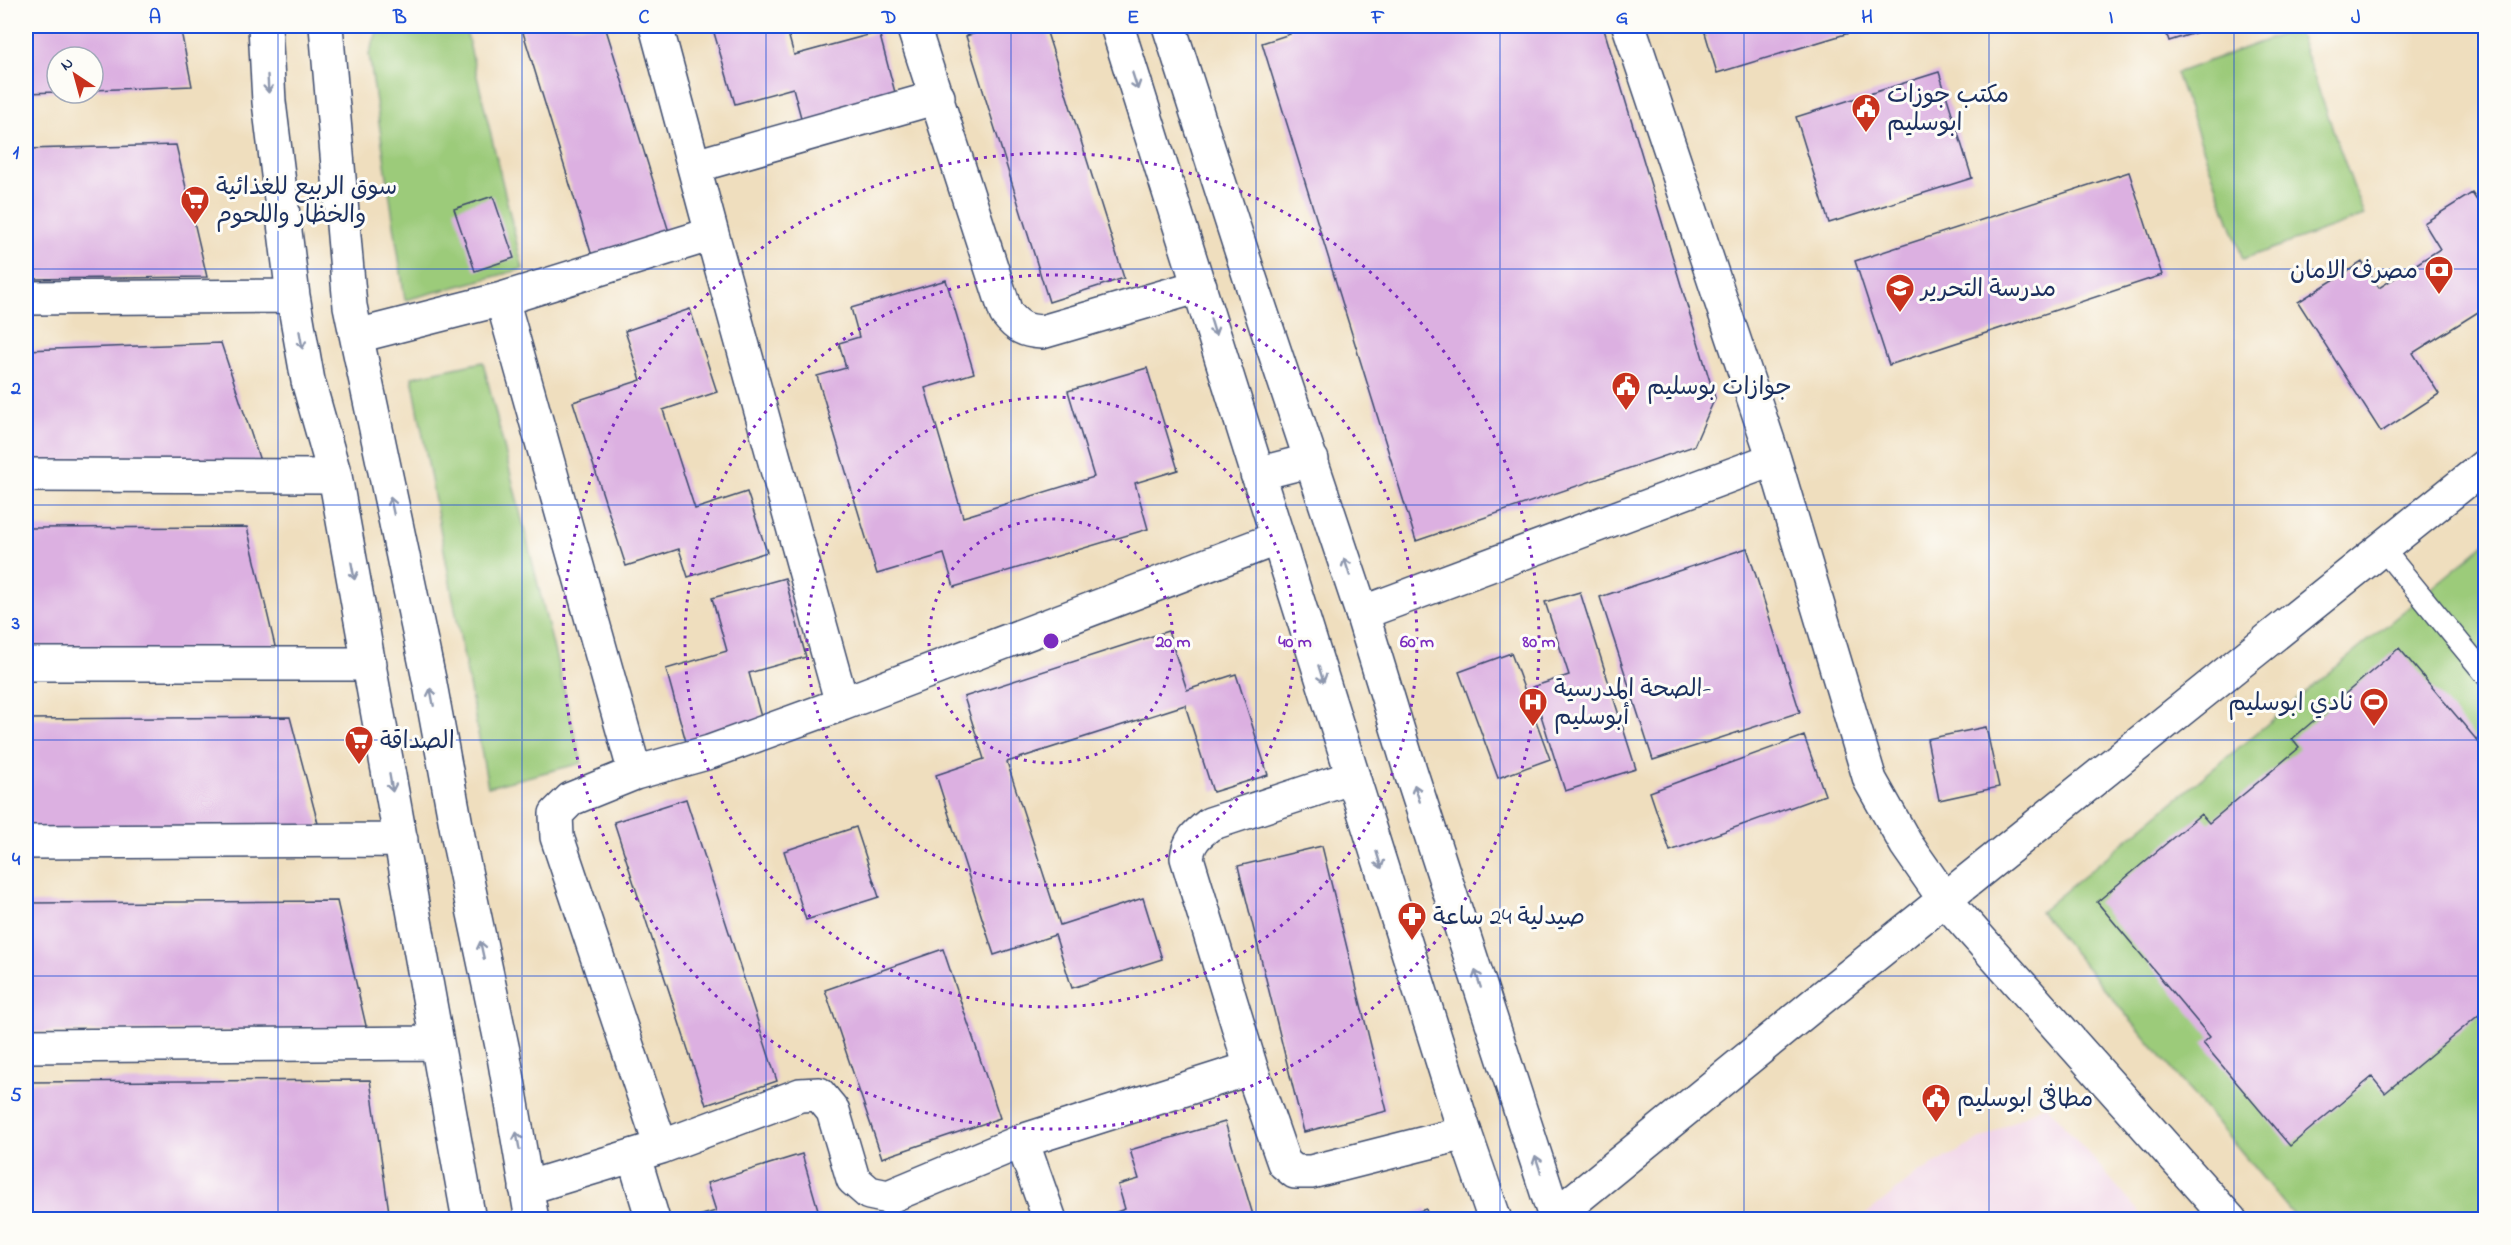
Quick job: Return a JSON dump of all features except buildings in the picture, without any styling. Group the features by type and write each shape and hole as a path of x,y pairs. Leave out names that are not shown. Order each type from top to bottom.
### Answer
{"street":[{"path":"265,26 269,102 293,296 308,381 335,476 436,1043 470,1220"},
{"path":"340,26 327,41 350,306 430,684 460,847 503,1051 529,1204 647,1152 800,1095 819,1094 833,1111 853,1179 869,1193 888,1197 1022,1141 1251,1068"},
{"path":"656,26 842,704"},
{"path":"913,26 938,97 1006,313 1015,325 1025,331 1042,332 1200,286"},
{"path":"1117,26 1465,1133 1495,1220"},
{"path":"1169,26 1362,613 1413,782 1556,1218 1823,997 2486,465"},
{"path":"1629,26 1774,459 1870,780 1906,844 1945,900 2230,1220"},
{"path":"695,166 938,97"},
{"path":"357,336 502,299 712,234"},
{"path":"26,298 293,296"},
{"path":"502,299 635,773"},
{"path":"1362,613 1774,459"},
{"path":"1257,474 1312,460"},
{"path":"26,475 335,476"},
{"path":"653,1220 647,1152 557,837 556,814 571,799 635,773 711,752 1278,538"},
{"path":"26,664 370,664"},
{"path":"1353,777 1210,824 1196,834 1189,844 1187,858 1251,1068 1284,1162 1295,1172 1311,1172 1465,1133"},
{"path":"26,842 400,840"},
{"path":"26,1046 436,1043"},
{"path":"1022,1141 1050,1220"}],"lane":[{"path":"2382,548 2486,675"}],"shaded area":[{"path":"2046,1104 2145,1219 1860,1219 1918,1173"}],"green space":[{"path":"379,26 465,26 523,269 405,300 369,54"},
{"path":"2297,29 2364,216 2243,259 2176,73"},
{"path":"483,362 582,763 488,787 412,377"},
{"name":"نادي ابوسليم","path":"2485,544 2485,1219 2297,1219 2040,912"}],"place":[{"name":"مكتب جوزات ابوسليم","path":"1866,134"},
{"name":"سوق الربيع للغذائية والخظار واللحوم","path":"195,226"},
{"name":"مصرف الامان","path":"2439,296"},
{"name":"مدرسة التحرير","path":"1900,314"},
{"name":"جوازات بوسليم","path":"1626,412"},
{"name":"الصحة المدرسية- أبوسليم","path":"1533,728"},
{"name":"نادي ابوسليم","path":"2374,728"},
{"name":"الصداقة","path":"359,766"},
{"name":"صيدلية 24 ساعة","path":"1412,942"},
{"name":"مطافئ ابوسليم","path":"1936,1124"}]}
